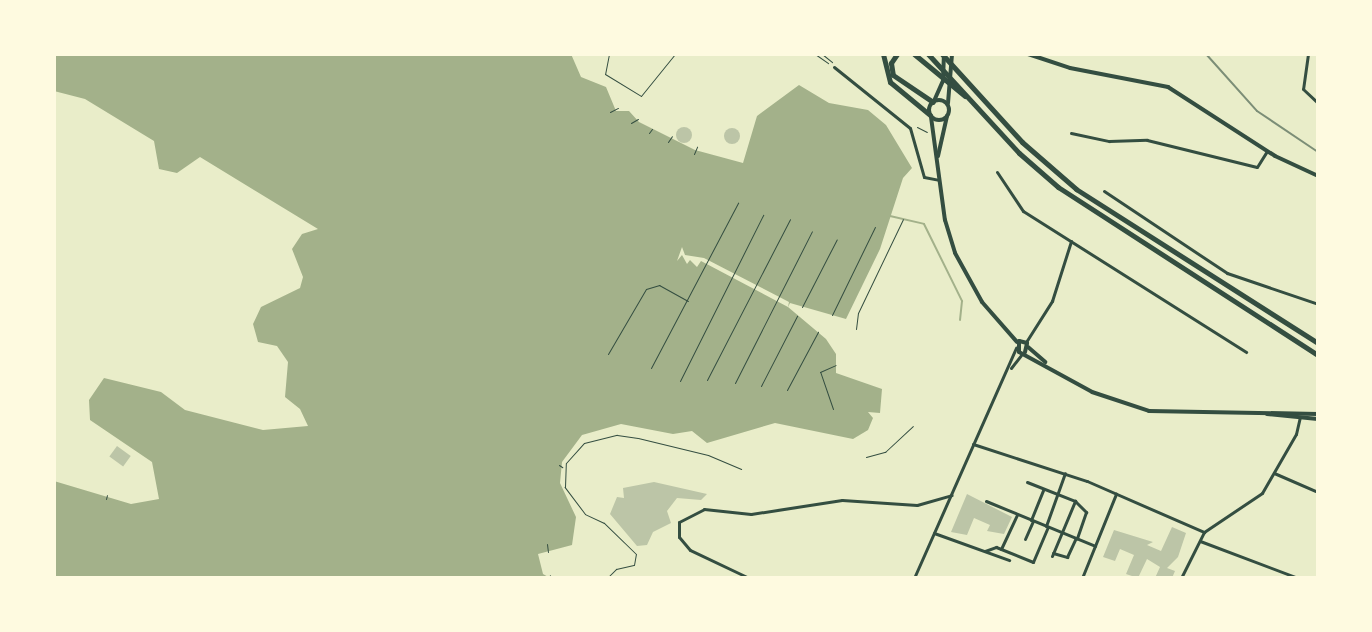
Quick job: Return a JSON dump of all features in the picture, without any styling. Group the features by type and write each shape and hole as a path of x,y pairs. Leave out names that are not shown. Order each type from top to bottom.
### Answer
{"highway":[{"path":"883,54 890,82 931,116"},
{"path":"897,54 891,63 893,75 933,102"},
{"path":"914,54 969,98 1019,153 1069,195 1318,355"},
{"path":"928,54 959,90"},
{"path":"943,54 1027,148 1076,189 1318,343"}],"main road":[{"path":"943,54 943,81 933,102 931,116 939,180 952,243 989,312 1017,345 1092,392 1141,409 1188,416 1317,416"},
{"path":"937,162 947,116 952,54"},
{"path":"1028,54 1168,87 1267,151 1318,176"},
{"path":"933,102 948,105"},
{"path":"931,116 947,116"},
{"path":"1017,345 1025,348"}],"street":[{"path":"1308,54 1303,89 1318,103"},
{"path":"834,67 904,123 917,138 924,177 939,180"},
{"path":"1071,133 1109,141 1147,140 1257,167 1267,151"},
{"path":"997,172 1023,211 1246,352"},
{"path":"1104,191 1227,273 1318,304"},
{"path":"914,578 973,444 1011,368 1052,301 1071,241"},
{"path":"1011,368 1017,345"},
{"path":"1317,416 1318,407"},
{"path":"1181,578 1204,532 1255,501 1274,473 1300,415"},
{"path":"973,444 1065,473 1204,532"},
{"path":"985,551 1001,549 1033,562 1065,473"},
{"path":"1274,473 1318,492"},
{"path":"1027,482 1075,501 1087,514 1067,557 1052,555 1075,501"},
{"path":"1025,539 1043,488"},
{"path":"1082,578 1116,494"},
{"path":"749,578 690,550 679,537 679,522 704,509 751,514 842,500 917,505 952,495"},
{"path":"986,501 1095,546"},
{"path":"1001,549 1017,514"},
{"path":"934,533 1009,560"},
{"path":"1200,541 1298,578"}],"path":[{"path":"609,54 605,74 641,96 675,54"},
{"path":"815,54 834,67"},
{"path":"610,112 618,108"},
{"path":"631,123 638,119"},
{"path":"904,123 932,133"},
{"path":"649,133 652,129"},
{"path":"668,142 672,136"},
{"path":"694,154 697,147"},
{"path":"651,368 689,302 738,203"},
{"path":"680,381 763,215"},
{"path":"707,380 790,219"},
{"path":"856,329 858,313 903,219"},
{"path":"832,315 875,227"},
{"path":"735,383 812,231"},
{"path":"802,307 837,239"},
{"path":"608,354 646,289 659,285 689,302"},
{"path":"761,386 797,316"},
{"path":"787,390 818,332"},
{"path":"833,409 819,373 836,365"},
{"path":"866,457 885,452 913,426"},
{"path":"607,578 634,565 636,554 604,523 585,514 565,487 566,463 584,443 617,435 638,438 718,458 741,469"},
{"path":"106,499 107,495"},
{"path":"547,544 548,552"}],"shaded area":[{"path":"54,54 571,54 581,77 606,87 616,111 629,111 639,122 695,150 743,163 757,116 799,85 829,103 868,110 886,125 912,168 903,178 880,249 846,319 790,303 788,307 826,339 836,354 836,373 882,389 880,413 868,412 873,418 868,430 853,439 775,423 707,443 692,431 673,434 621,424 582,435 562,462 560,483 576,517 572,545 538,554 543,574 550,578 54,578 54,481 131,504 159,499 152,462 90,420 89,400 104,378 161,392 185,410 263,430 308,426 300,409 285,397 288,362 277,346 258,342 253,324 261,307 300,288 303,277 292,249 302,234 318,229 200,157 177,173 159,169 154,141 85,99 54,91"}],"pier":[{"path":"682,247 685,255 704,258 789,302 788,307 701,261 697,267 690,260 687,264 682,255 677,261"}],"building":[{"path":"684,127 690,129 690,141 684,143 678,141 676,135 678,129"},
{"path":"732,128 740,136 732,144 724,136"},
{"path":"117,446 131,456 123,467 109,457"},
{"path":"654,482 707,494 701,500 677,498 667,511 671,523 653,532 647,545 637,546 610,514 617,497 624,498 623,488"},
{"path":"967,494 1012,517 1004,534 987,531 990,525 974,518 967,535 951,532"},
{"path":"1172,527 1186,533 1178,557 1167,568 1175,571 1172,578 1155,578 1160,567 1147,559 1138,578 1126,574 1134,555 1120,549 1115,561 1103,557 1114,530 1153,542 1147,545 1161,551"}],"waterway":[{"path":"890,216 924,224 962,301 960,320"}],"railway":[{"path":"1206,54 1257,111 1318,152"}]}
